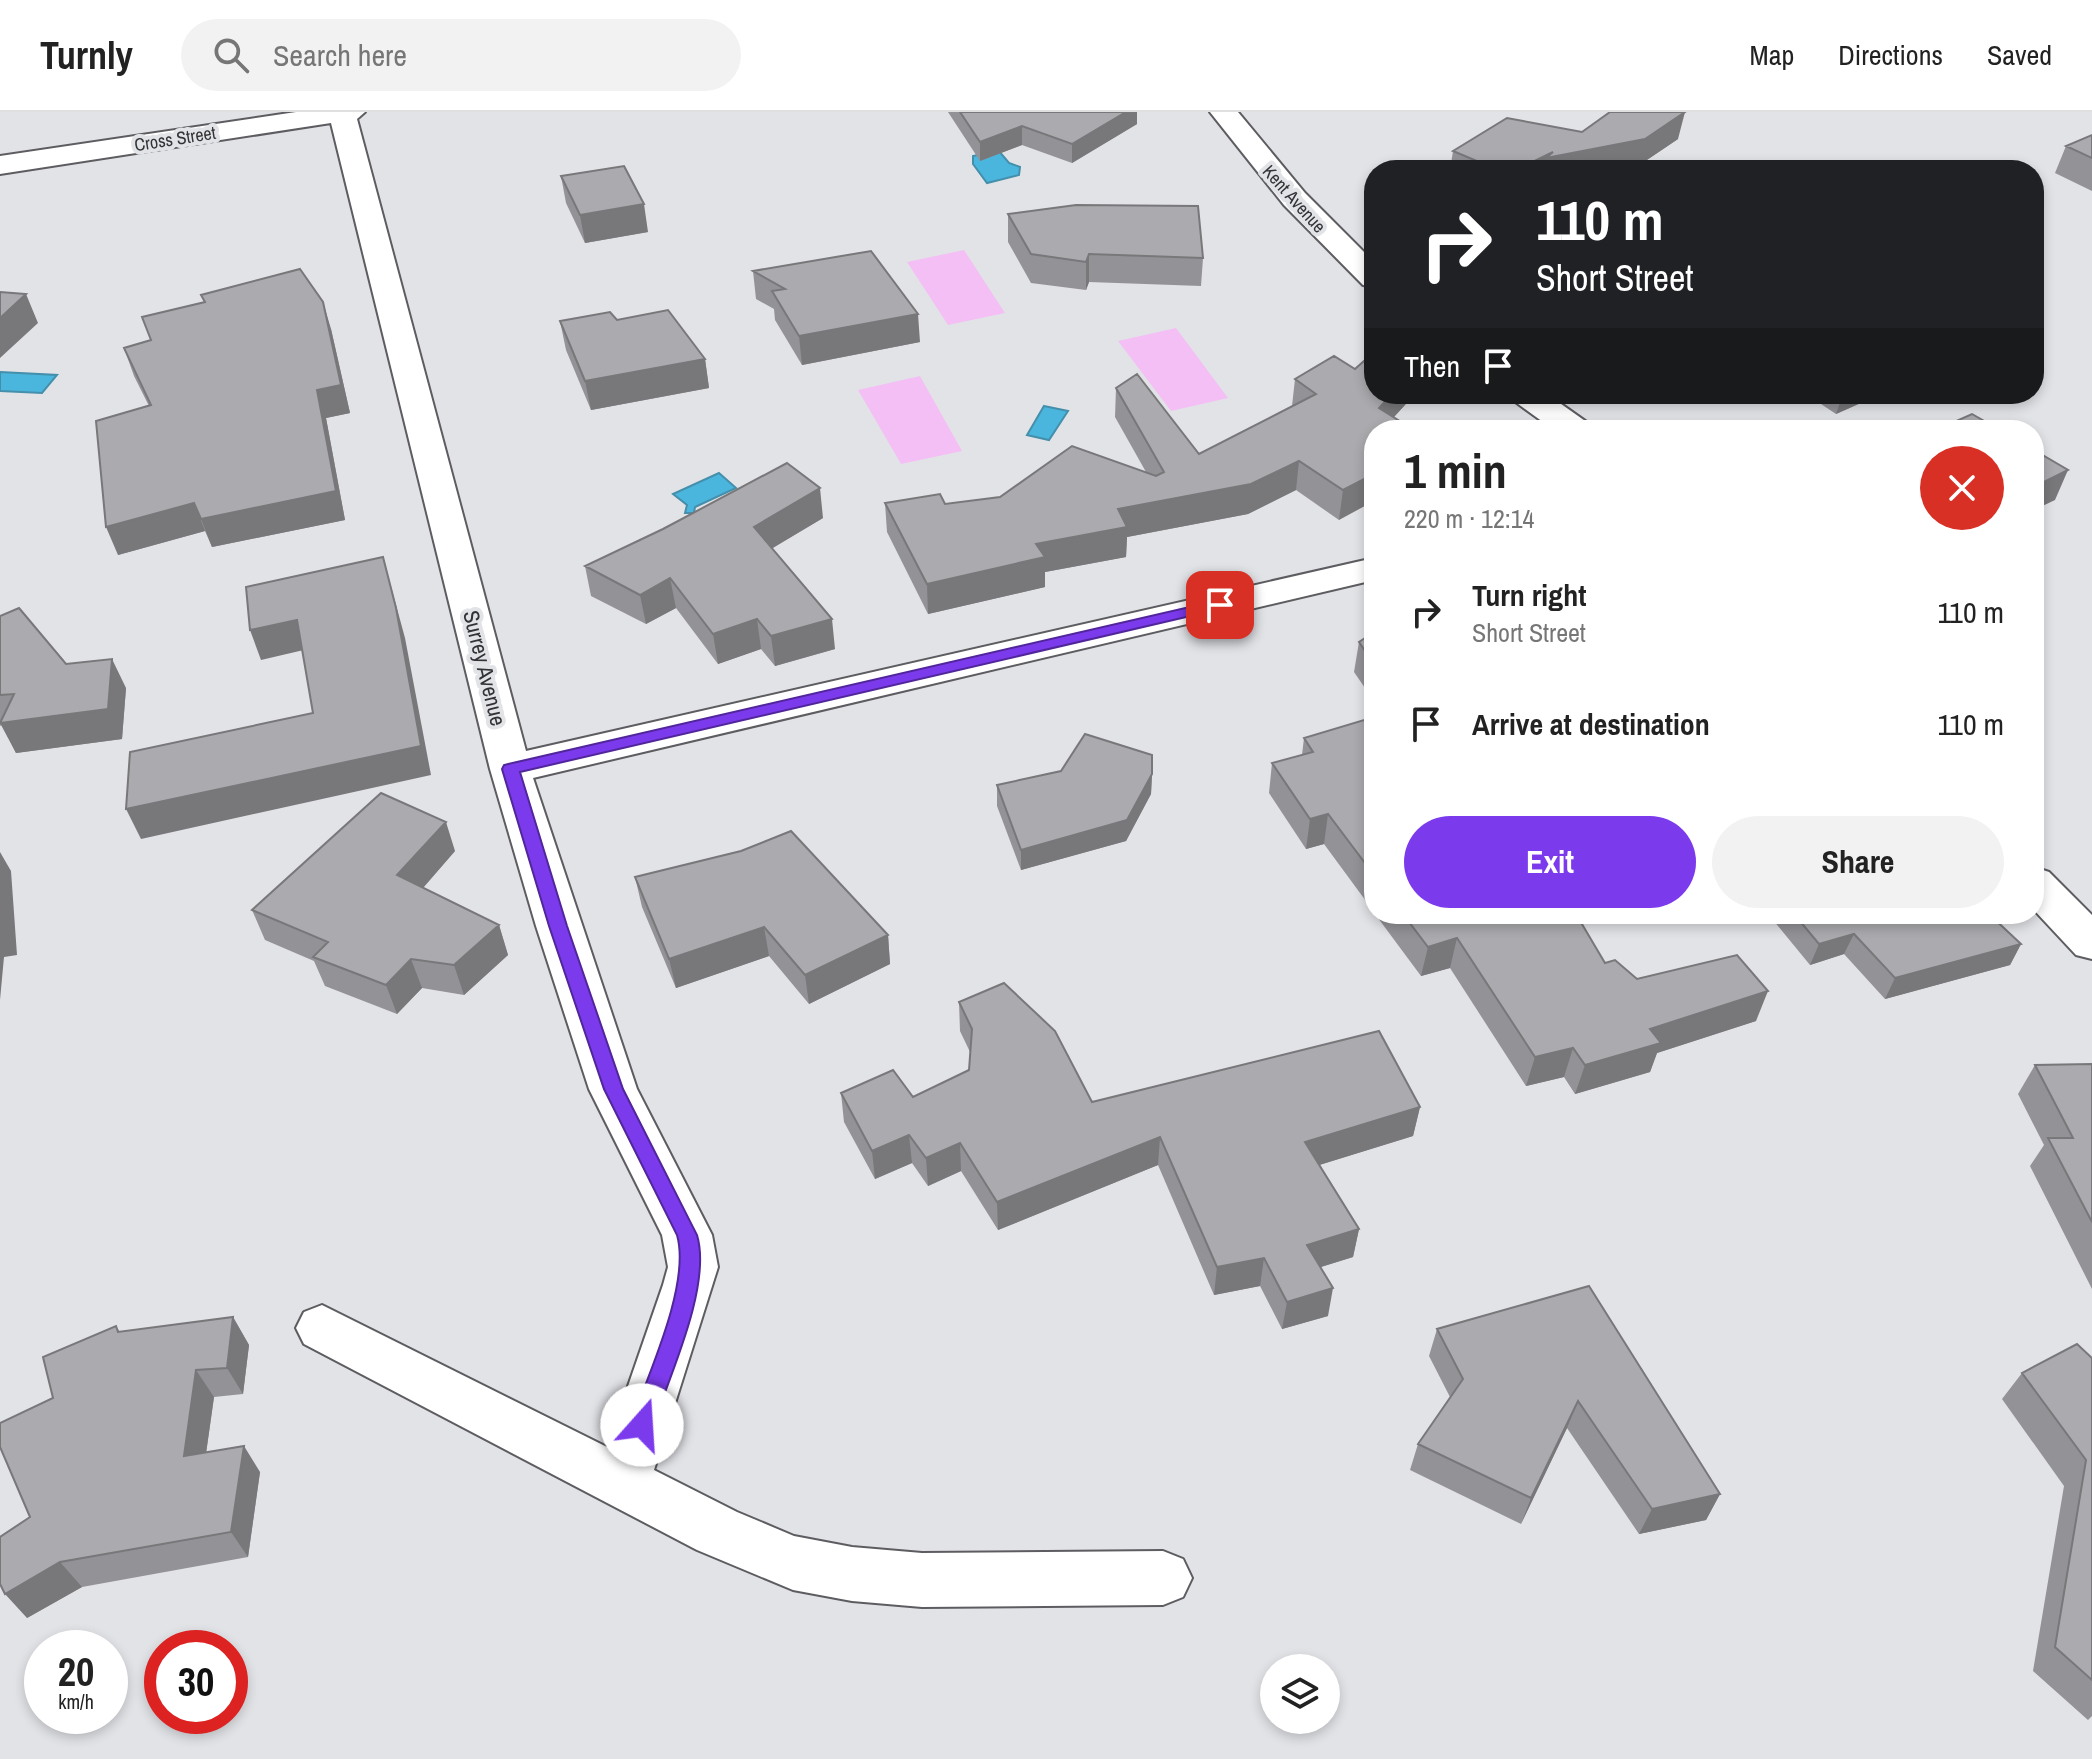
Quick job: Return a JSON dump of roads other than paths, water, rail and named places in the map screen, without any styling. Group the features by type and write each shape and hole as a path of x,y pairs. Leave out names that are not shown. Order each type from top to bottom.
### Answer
{"street":[{"name":"Cross Street","path":"0,165 345,112"},
{"name":"Surrey Avenue","path":"345,112 510,769 558,926 613,1089 687,1235 692,1252 689,1285 623,1481"},
{"name":"Kent Avenue","path":"1224,112 1262,165 1335,244 1364,269"},
{"path":"1540,404 1562,420"},
{"path":"510,769 1364,571"},
{"path":"2044,893 2092,943"},
{"path":"322,1328 717,1531 793,1563 852,1574 922,1580 1163,1578"}],"water":[{"path":"998,150 1009,163 1020,167 1019,175 987,183 973,164 973,156"},
{"path":"0,372 57,375 42,393 0,391"},
{"path":"1044,406 1068,411 1049,440 1027,435"},
{"path":"719,473 736,488 695,507 694,513 685,513 687,505 673,494"}]}
